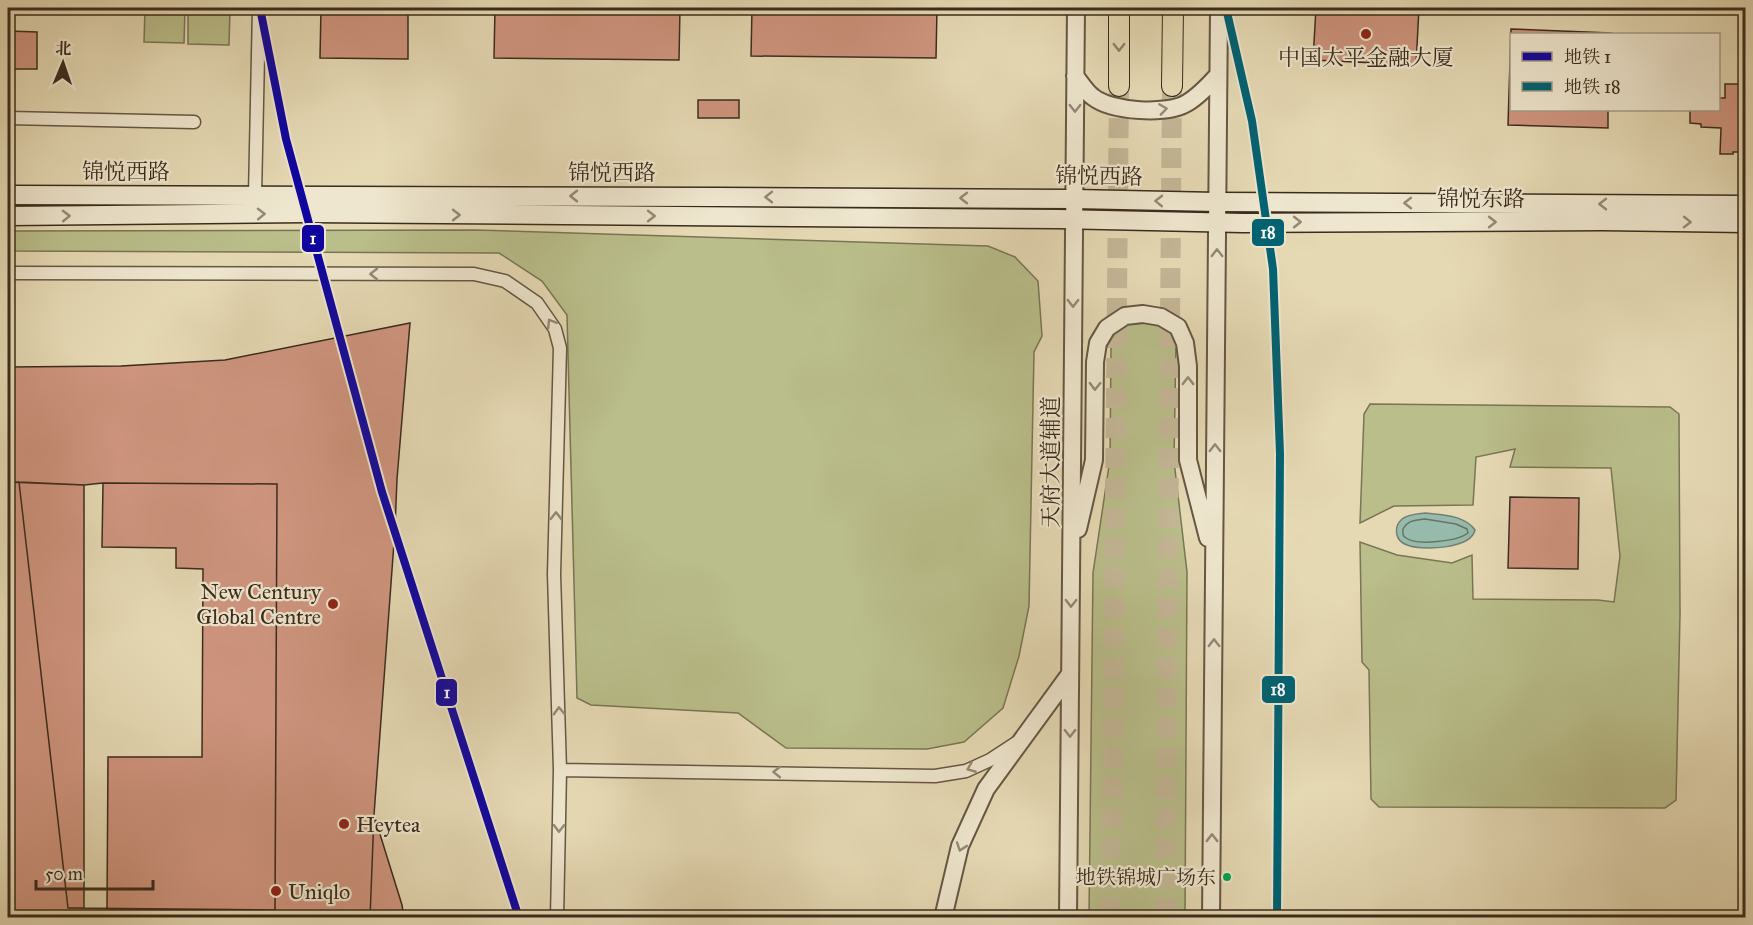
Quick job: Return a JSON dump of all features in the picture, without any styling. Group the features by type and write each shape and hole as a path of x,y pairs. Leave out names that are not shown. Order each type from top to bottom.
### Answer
{"main road":[{"path":"1119,8 1119,86"},
{"path":"1172,87 1173,8"},
{"name":"锦悦西路","path":"8,195 1074,199 1217,202"},
{"name":"锦悦东路","path":"1217,202 1746,205"},
{"name":"锦悦西路","path":"8,216 308,213 1217,222"},
{"name":"锦悦东路","path":"1217,222 1746,223"}],"street":[{"path":"255,195 259,8"},
{"name":"天府大道辅道","path":"1068,918 1076,8"},
{"path":"1211,918 1219,8"},
{"path":"1075,76 1093,98 1112,106 1161,111 1186,104 1218,75"},
{"path":"8,118 194,122"},
{"path":"8,273 474,274 505,281 537,303 555,329 560,348 554,574 560,770 557,918"},
{"path":"1071,561 1094,460 1095,362 1098,343 1107,328 1125,316 1143,314 1161,317 1178,327 1185,343 1188,366 1188,460 1214,562"},
{"path":"943,918 960,846 986,789 1070,674"},
{"path":"560,770 935,776 966,771 990,760 1022,740"}],"green space":[{"path":"145,8 185,8 184,43 144,42"},
{"path":"188,8 230,8 229,45 188,44"},
{"path":"475,230 988,246 1015,257 1038,281 1042,336 1034,352 1029,606 1019,656 1003,708 964,742 927,749 786,748 738,713 591,705 577,698 567,315 542,281 499,253 8,251 8,231"},
{"path":"1141,317 1165,324 1176,340 1174,461 1187,572 1185,917 1089,918 1093,573 1110,459 1111,347 1120,326"},
{"path":"1370,404 1670,407 1679,414 1680,614 1676,800 1665,808 1379,807 1371,799 1369,670 1362,662 1360,542 1397,555 1452,563 1472,555 1473,599 1614,602 1620,556 1611,468 1510,467 1515,449 1476,457 1473,505 1394,506 1360,523 1364,414"}],"water":[{"path":"1425,513 1446,515 1465,521 1475,530 1472,536 1465,541 1445,547 1423,548 1403,543 1396,530 1399,522 1407,516"}],"building":[{"path":"321,8 408,8 408,59 320,58"},
{"path":"495,8 680,8 679,60 494,58"},
{"path":"752,8 937,8 936,58 751,56"},
{"name":"中国太平金融大厦","path":"1316,8 1419,8 1416,65 1313,60"},
{"path":"1511,29 1611,33 1511,33"},
{"path":"8,31 37,32 37,69 8,69"},
{"path":"1510,61 1510,111 1608,111 1608,128 1508,125"},
{"path":"1725,84 1746,84 1746,152 1720,154 1721,128 1701,127 1701,124 1690,123 1690,111 1720,111 1720,98 1725,98"},
{"path":"698,100 739,100 739,118 698,118"},
{"name":"New Century Global Centre","path":"410,323 374,815 370,918 275,918 277,484 103,483 84,485 8,482 8,367 121,366 225,360"},
{"path":"8,482 19,482 68,908 275,910 275,918 8,918"},
{"path":"19,482 84,485 84,908 68,908"},
{"path":"103,483 277,484 275,910 107,909 108,757 202,757 203,569 176,568 176,548 102,547"},
{"path":"1510,497 1579,498 1578,569 1508,568"},
{"path":"374,815 402,905 404,918 370,918"}],"tunnel":[{"path":"1111,918 1119,86"},
{"path":"1165,918 1172,86"}],"metro line":[{"name":"1","path":"260,8 286,139 382,492 519,918"},
{"name":"18","path":"1226,8 1252,121 1273,269 1280,454 1277,918"}],"place":[{"name":"中国太平金融大厦","path":"1366,34"},
{"name":"New Century Global Centre","path":"333,604"},
{"name":"Heytea","path":"344,824"},
{"name":"地铁锦城广场东","path":"1227,877"},
{"name":"Uniqlo","path":"276,891"}]}
